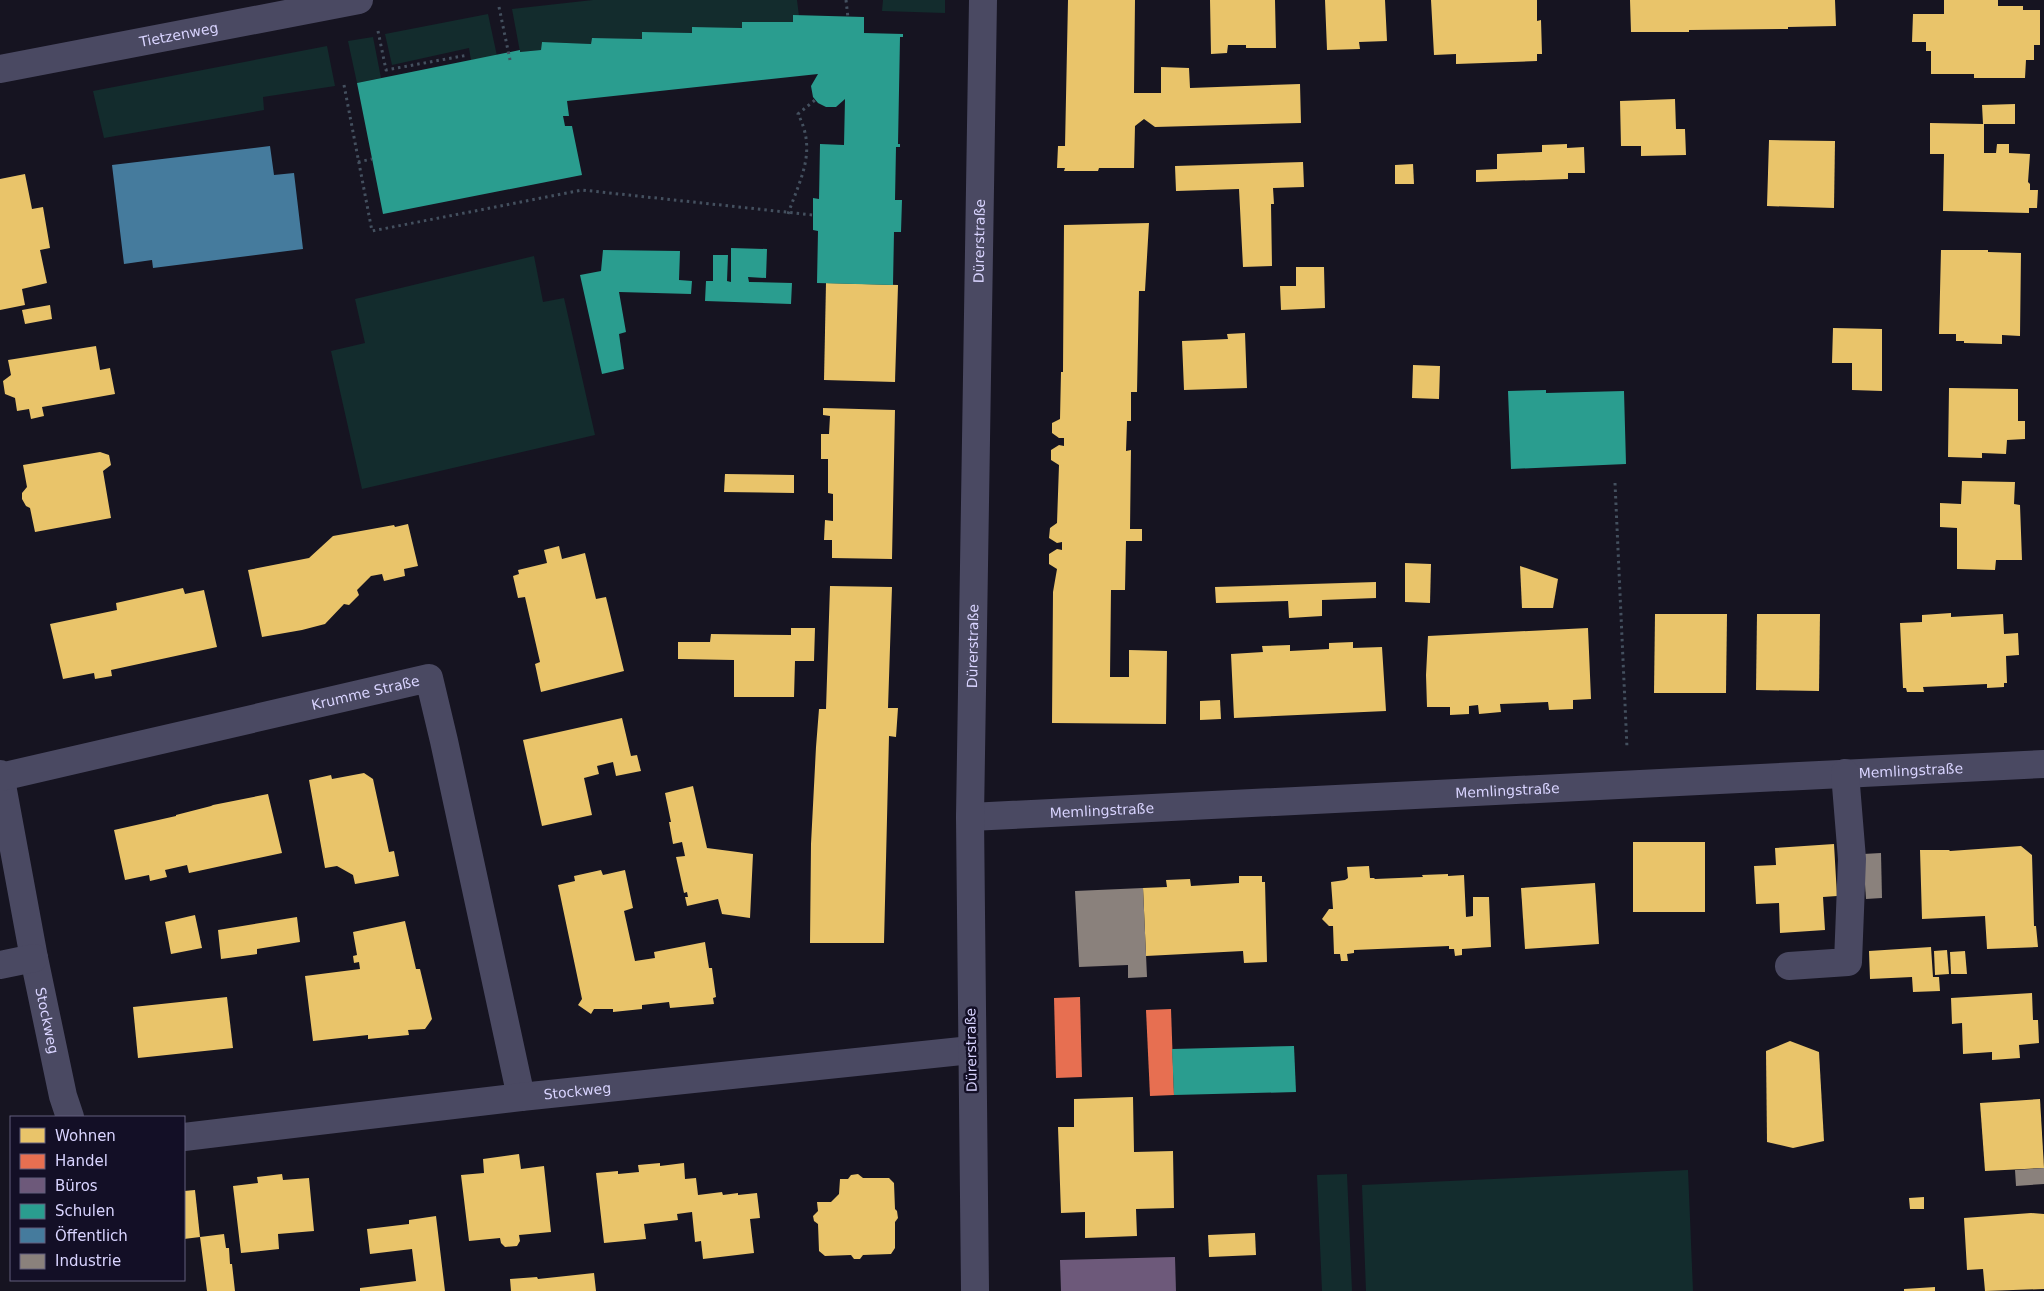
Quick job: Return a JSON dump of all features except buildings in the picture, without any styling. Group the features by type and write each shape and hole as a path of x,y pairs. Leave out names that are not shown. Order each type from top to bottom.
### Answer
{"street":[{"name":"Tietzenweg","path":"0,69 359,0"},
{"name":"Dürerstraße","path":"975,1291 970,817 983,0"},
{"name":"Krumme Straße","path":"0,775 429,678 521,1096"},
{"name":"Memlingstraße","path":"970,817 2044,764"},
{"path":"1789,966 1848,962 1852,859 1845,773"},
{"name":"Stockweg","path":"0,775 34,958 63,1096 70,1116"},
{"path":"0,965 34,958"},
{"name":"Stockweg","path":"185,1137 521,1096 971,1050"}],"path":[{"path":"846,0 848,18"},
{"path":"499,7 510,60"},
{"path":"378,30 386,70 468,55"},
{"path":"344,85 372,231 582,190 812,216"},
{"path":"788,214 807,162 806,129 798,114 815,100"},
{"path":"358,162 372,159"},
{"path":"1615,483 1627,748"}],"green space":[{"path":"593,0 797,0 799,16 793,22 742,22 742,28 692,27 692,33 642,32 642,39 592,38 591,44 542,42 541,50 520,52 512,9"},
{"path":"883,0 945,0 945,13 882,11"},
{"path":"488,14 497,56 471,60 469,48 392,65 385,34"},
{"path":"373,37 381,78 357,83 348,41"},
{"path":"327,46 335,86 263,97 264,110 104,138 93,91"},
{"path":"534,256 543,302 564,298 595,435 362,489 331,351 365,343 355,299"},
{"path":"1688,1170 1693,1291 1366,1291 1362,1185"},
{"path":"1347,1174 1352,1291 1322,1291 1317,1175"}]}
